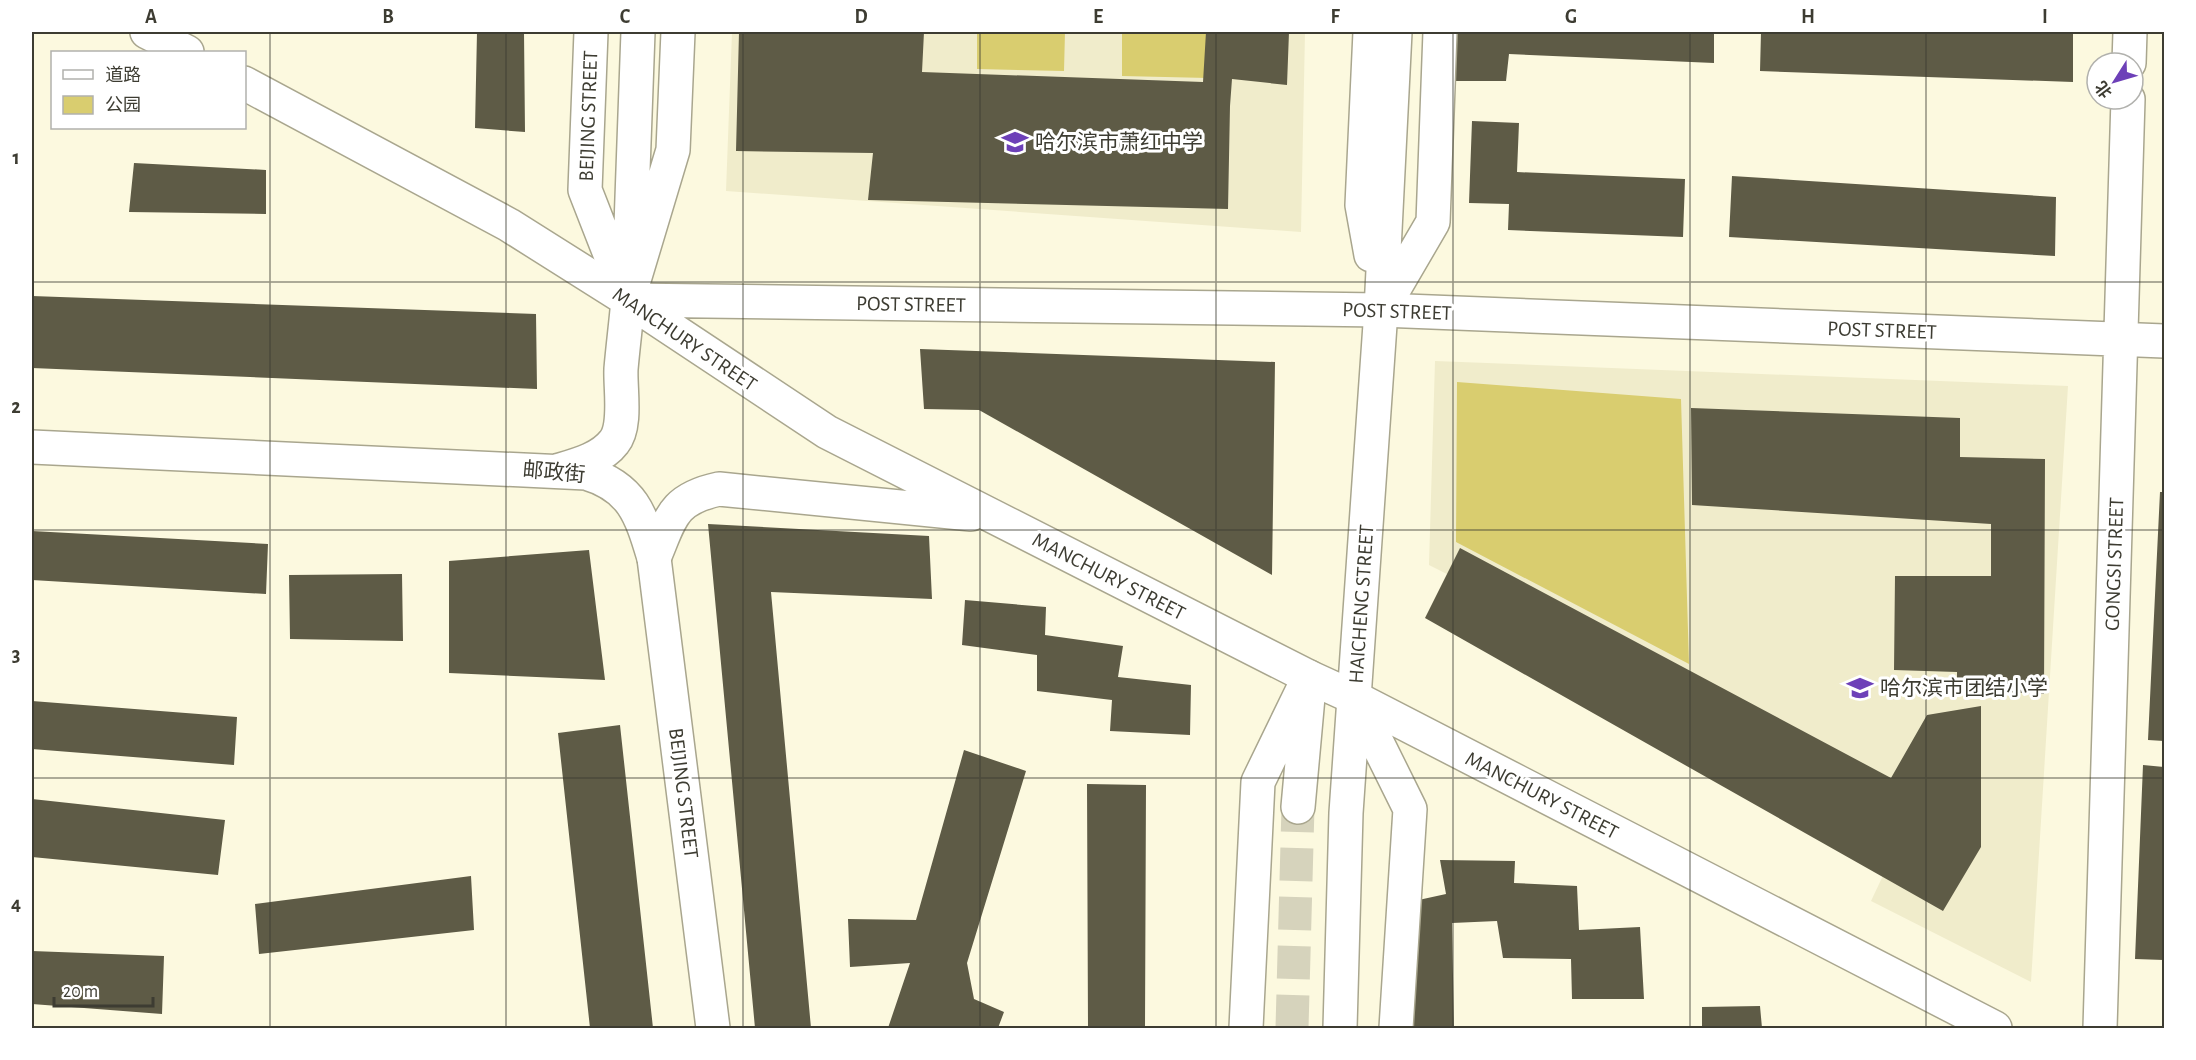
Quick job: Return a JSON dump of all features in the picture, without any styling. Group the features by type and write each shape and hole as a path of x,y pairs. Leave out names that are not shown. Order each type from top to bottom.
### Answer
{"street":[{"path":"147,32 185,51"},
{"name":"BEIJING STREET","path":"591,32 585,189 628,300"},
{"path":"557,471 591,459 614,443 621,425 621,369 628,300 638,32"},
{"path":"628,300 673,150 678,32"},
{"name":"HAICHENG STREET","path":"1370,32 1362,204 1381,310"},
{"name":"HAICHENG STREET","path":"1395,32 1381,310 1355,698 1410,809 1396,1029"},
{"name":"HAICHENG STREET","path":"1381,310 1433,222 1440,32"},
{"path":"2129,51 2130,32"},
{"name":"MANCHURY STREET","path":"246,84 510,225 628,300 826,432 1309,677 1355,698 1995,1029"},
{"name":"GONGSI STREET","path":"2100,1029 2128,111"},
{"name":"POST STREET","path":"628,300 1381,310 2164,340"},
{"name":"邮政街","path":"32,447 586,473 604,478 622,490 638,511 654,558"},
{"path":"654,558 675,511 683,502 694,496 719,489 991,516"},
{"name":"BEIJING STREET","path":"654,558 713,1029"},
{"path":"1298,807 1309,677"},
{"path":"1246,1029 1258,782 1309,677"},
{"path":"1340,1029 1346,813 1355,698"}],"shaded area":[{"name":"哈尔滨市萧红中学","path":"732,32 1305,32 1301,232 726,191"},
{"name":"哈尔滨市团结小学","path":"1435,361 2068,386 2031,982 1871,901 1914,810 1429,565"}],"green space":[{"path":"977,32 1065,32 1064,71 977,69"},
{"path":"1122,32 1209,32 1208,78 1122,76"},
{"path":"1457,382 1681,399 1689,664 1456,542"}],"building":[{"path":"477,32 524,32 525,132 475,128"},
{"name":"哈尔滨市萧红中学","path":"739,32 924,32 922,72 1203,82 1206,32 1289,32 1287,85 1232,79 1228,209 868,200 873,153 736,151"},
{"path":"1453,32 1714,32 1714,63 1509,54 1506,81 1452,81"},
{"path":"1761,32 2073,32 2073,82 1760,71"},
{"path":"1472,121 1519,123 1517,172 1685,179 1683,237 1508,230 1509,204 1469,203"},
{"path":"134,163 266,170 266,214 129,212"},
{"path":"1732,176 2056,197 2055,256 1729,237"},
{"path":"32,296 536,314 537,389 32,368"},
{"path":"920,349 1275,362 1272,575 979,410 924,409"},
{"path":"1691,408 1960,418 1960,457 2045,459 2044,694 1957,690 1957,672 1894,670 1895,576 1991,576 1991,524 1692,505"},
{"path":"2160,492 2164,492 2164,741 2148,740"},
{"path":"708,524 929,536 932,599 771,592 811,1028 755,1028"},
{"path":"32,531 268,544 266,594 32,580"},
{"path":"1460,548 1891,778 1927,715 1981,706 1981,847 1943,911 1425,618"},
{"path":"589,550 605,680 449,673 449,561"},
{"path":"402,574 403,641 290,639 289,575"},
{"path":"965,600 1046,607 1045,635 1123,646 1118,677 1191,685 1190,735 1110,731 1112,700 1037,691 1037,655 962,645"},
{"path":"32,701 237,717 234,765 32,749"},
{"path":"620,725 653,1028 590,1028 558,733"},
{"path":"964,750 1026,771 967,963 974,999 1004,1012 998,1028 888,1028 910,963 850,967 848,919 916,920"},
{"path":"2143,765 2164,767 2164,960 2135,959"},
{"path":"1087,784 1146,785 1145,1028 1088,1028"},
{"path":"32,799 225,820 218,875 32,857"},
{"path":"1440,860 1515,861 1514,883 1577,886 1579,930 1640,927 1644,999 1572,999 1571,959 1503,958 1497,921 1452,923 1454,1028 1408,1028 1414,901 1446,894"},
{"path":"471,876 474,930 259,954 255,904"},
{"path":"32,951 164,956 162,1014 32,1004"},
{"path":"1760,1006 1762,1028 1702,1028 1702,1007"}],"tunnel":[{"path":"1292,1028 1298,807"}],"place":[{"name":"哈尔滨市萧红中学","path":"1015,142"},
{"name":"哈尔滨市团结小学","path":"1860,688"}]}
